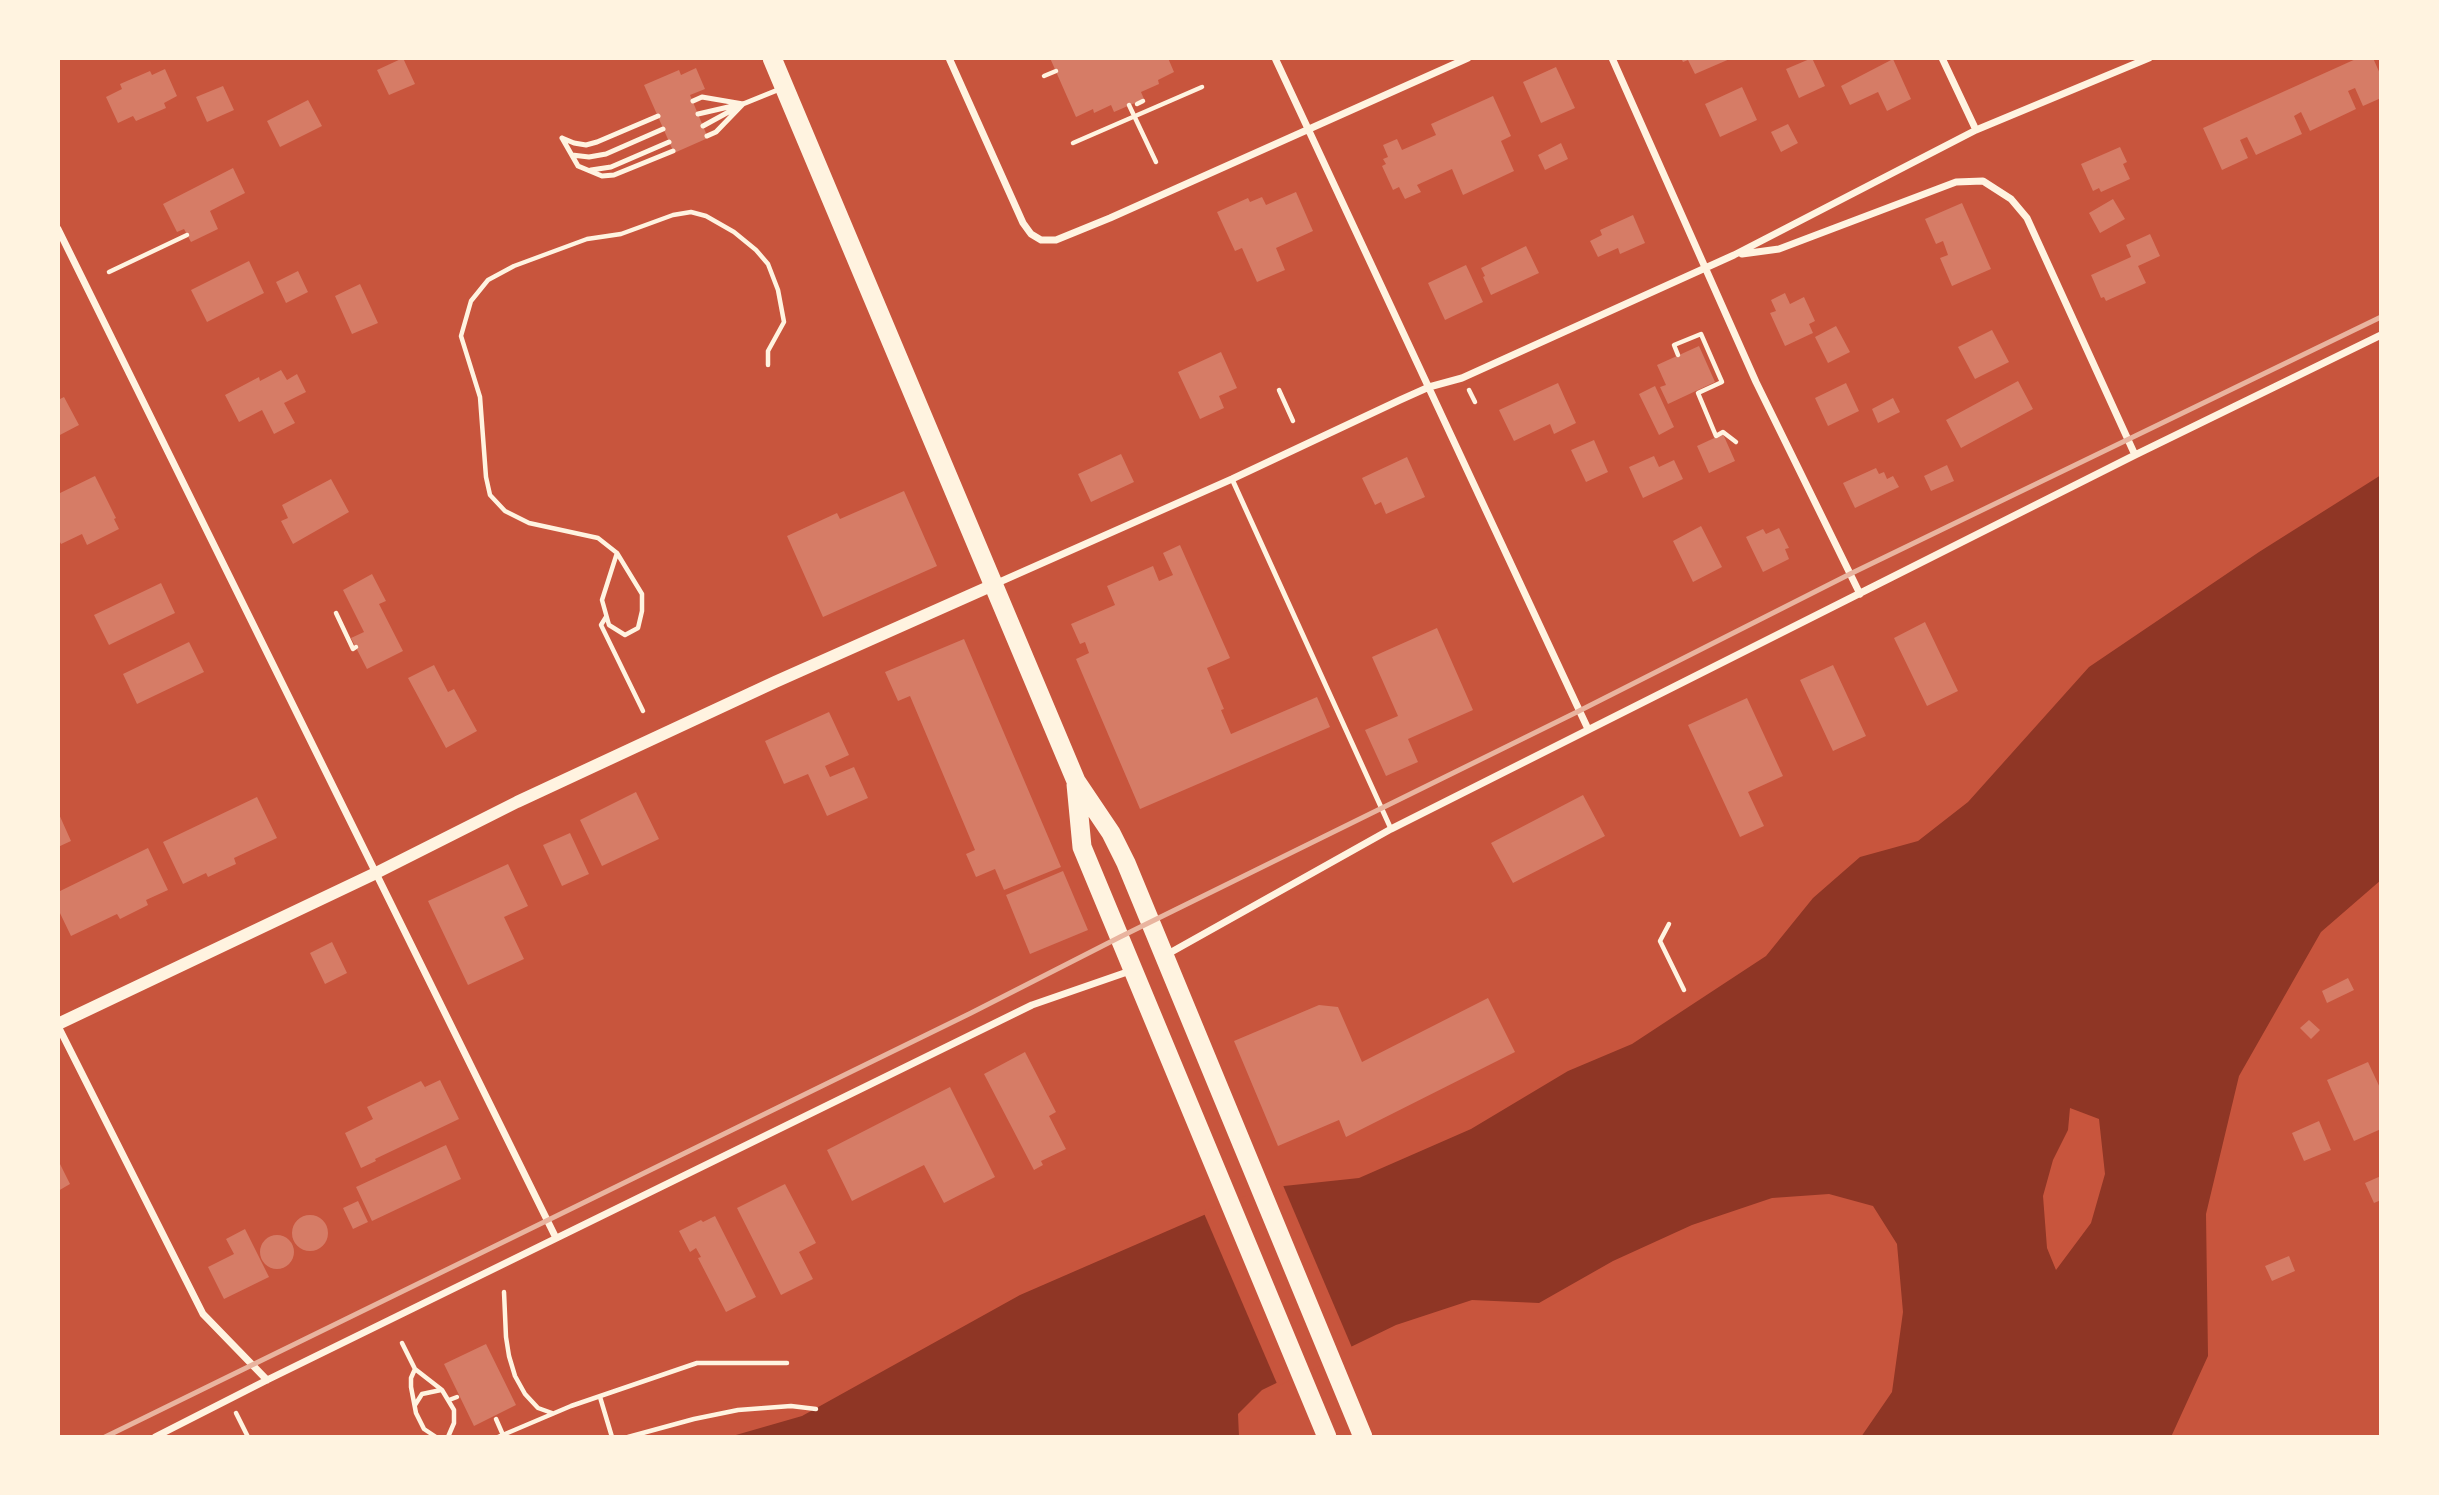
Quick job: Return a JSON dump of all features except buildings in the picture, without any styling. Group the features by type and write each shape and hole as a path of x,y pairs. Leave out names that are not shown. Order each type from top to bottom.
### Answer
{"highway":[{"path":"772,58 1076,781 1116,843 1363,1437"},
{"path":"1076,781 1082,847 1327,1437"}],"street":[{"path":"949,58 1023,223 1031,234 1041,240 1056,240 1468,58"},
{"path":"1275,58 1588,729"},
{"path":"1612,58 1756,382 1860,594"},
{"path":"1942,58 1976,130"},
{"path":"267,1380 203,1314 58,1025 376,873 517,802 775,682 1233,479 1429,387 1462,378 1734,255 1976,130 2149,58"},
{"path":"1734,255 1779,248 1956,182 1983,181 2011,199 2027,218 2135,455"},
{"path":"58,229 556,1238"},
{"path":"1164,956 1391,829 2135,455 2381,335"},
{"path":"155,1437 1032,1005 1133,969"}],"lane":[{"path":"703,127 743,104 784,87"},
{"path":"693,101 702,97 743,104"},
{"path":"698,114 743,104"},
{"path":"707,136 716,132 743,104"},
{"path":"658,116 586,145 562,138 578,166 602,176 614,175 673,151"},
{"path":"572,155 589,157 606,154 663,129"},
{"path":"587,171 611,167 669,142"},
{"path":"1233,479 1391,829"}],"path":[{"path":"1044,76 1056,71"},
{"path":"1073,143 1202,87"},
{"path":"1122,111 1128,107 1136,116 1156,162"},
{"path":"617,553 602,600 609,625 625,635 638,628 642,594 617,553 598,538 529,523 505,511 490,495 486,477 480,397 461,337 471,301 488,280 514,266 587,239 621,234 673,215 691,212 706,216 734,232 768,264 778,290 785,322 768,351 768,365"},
{"path":"110,272 187,235"},
{"path":"1678,355 1674,345 1700,334 1722,382 1698,393 1716,436 1723,432 1736,442"},
{"path":"1468,389 1475,402"},
{"path":"1279,390 1293,421"},
{"path":"336,613 353,649 356,647"},
{"path":"607,616 601,625 643,711"},
{"path":"1670,924 1660,941 1684,990"},
{"path":"504,1292 506,1337 515,1376 525,1394 538,1408 553,1414"},
{"path":"402,1343 415,1369 442,1390 454,1410 454,1423 449,1437"},
{"path":"496,1419 501,1436 553,1414 698,1363 787,1363"},
{"path":"415,1369 411,1378 414,1406 424,1429 436,1437"},
{"path":"414,1406 422,1394 442,1390"},
{"path":"449,1401 457,1397"},
{"path":"600,1397 612,1437"},
{"path":"230,1399 248,1437"},
{"path":"630,1437 738,1410 791,1406 816,1409"}],"shaded area":[{"path":"2381,475 2381,880 2321,932 2239,1076 2206,1214 2208,1356 2171,1437 1861,1437 1892,1392 1903,1312 1897,1244 1873,1206 1829,1194 1772,1198 1692,1225 1613,1261 1539,1303 1472,1300 1396,1325 1262,1390 1238,1414 1239,1437 729,1437 802,1416 1020,1295 1204,1215 1284,1186 1359,1178 1471,1129 1568,1071 1632,1044 1766,956 1813,898 1860,857 1918,841 1968,802 2089,667 2259,552","holes":["2070,1108 2099,1119 2105,1174 2091,1223 2056,1270 2047,1248 2043,1196 2053,1160 2068,1130"]}],"pier":[{"path":"1282,1183 1353,1350 1278,1386 1203,1211"}],"railway":[{"path":"105,1437 971,1013 1850,574 2381,317"}]}
